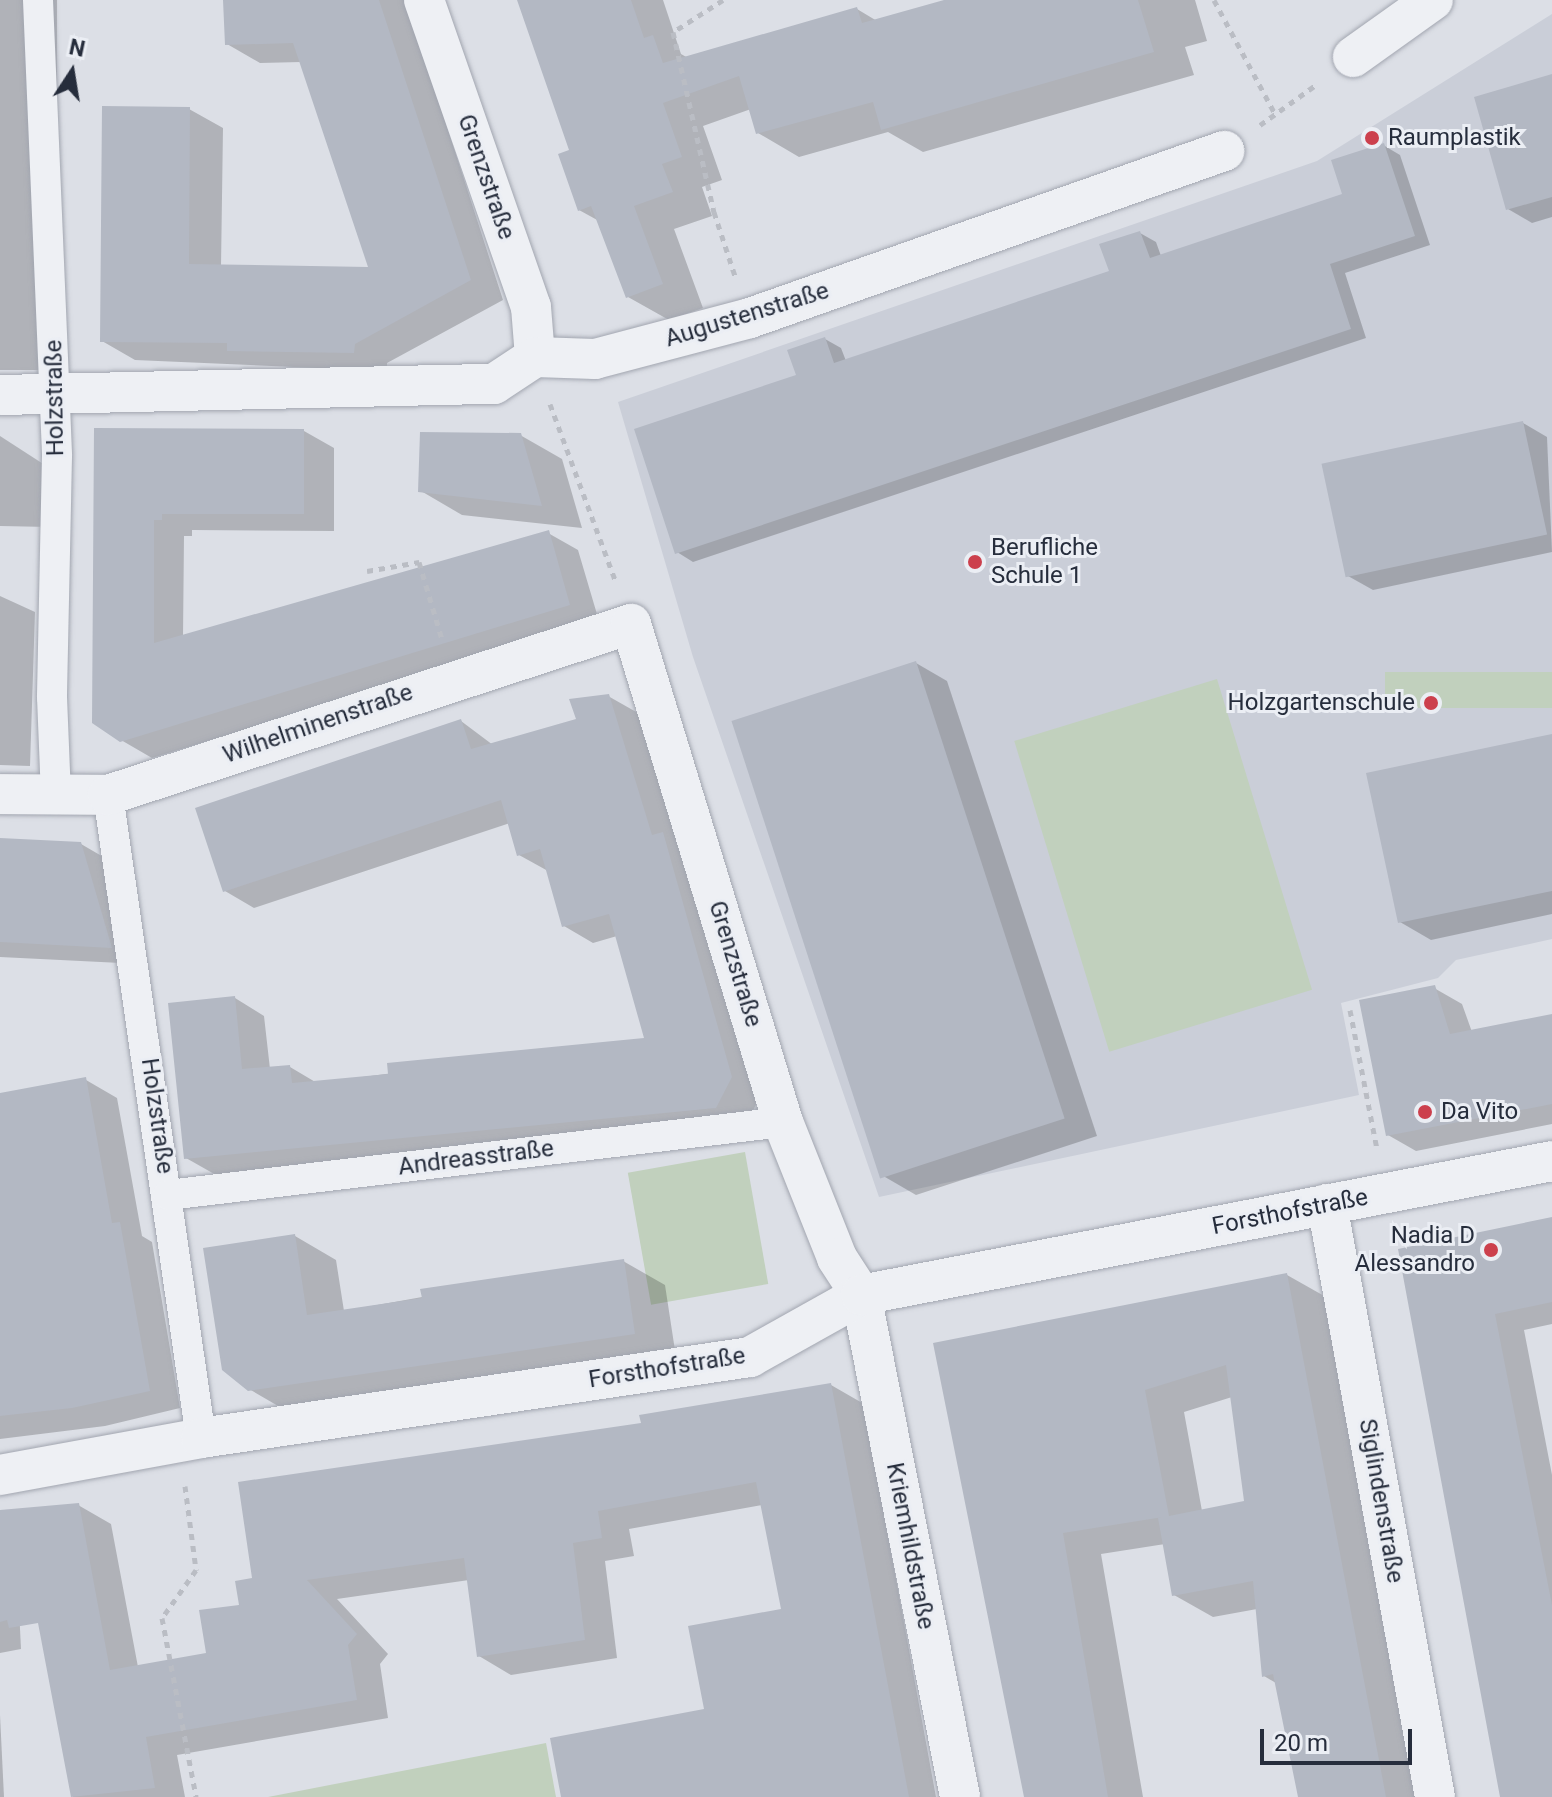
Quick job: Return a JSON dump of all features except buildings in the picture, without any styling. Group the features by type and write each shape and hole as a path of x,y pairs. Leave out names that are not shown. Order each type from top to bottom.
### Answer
{"street":[{"name":"Holzstraße","path":"38,0 54,396 56,796"},
{"name":"Grenzstraße","path":"424,0 531,307 535,357"},
{"path":"1353,57 1433,0"},
{"name":"Augustenstraße","path":"535,357 595,359 750,318 1224,151"},
{"path":"0,395 494,384 535,357"},
{"name":"Grenzstraße","path":"631,624 783,1122 837,1258 861,1295"},
{"name":"Wilhelminenstraße","path":"0,794 108,795 450,680 631,624"},
{"name":"Holzstraße","path":"108,795 168,1195 190,1440"},
{"name":"Andreasstraße","path":"168,1195 783,1122"},
{"name":"Forsthofstraße","path":"0,1475 190,1440 750,1357 861,1295 1552,1161"},
{"name":"Siglindenstraße","path":"1327,1204 1435,1797"},
{"name":"Kriemhildstraße","path":"861,1295 960,1797"}],"path":[{"path":"723,0 673,32 714,212 750,318"},
{"path":"1214,0 1275,114"},
{"path":"1224,151 1353,57"},
{"path":"535,357 631,624"},
{"path":"367,571 419,562 450,680"},
{"path":"1350,1010 1386,1193"},
{"path":"190,1440 196,1570 162,1618 196,1797"}],"shaded area":[{"name":"Berufliche Schule 1","path":"1552,14 1552,939 1456,960 1438,978 1341,1003 1359,1095 879,1197 693,657 618,402 1317,161"}],"green space":[{"path":"1385,672 1552,672 1552,708 1385,708"},
{"path":"1217,679 1312,990 1109,1052 1014,741"},
{"path":"745,1152 768,1284 651,1305 628,1173"},
{"path":"546,1743 556,1797 268,1797"}],"place":[{"name":"Raumplastik","path":"1372,138"},
{"name":"Berufliche Schule 1","path":"975,562"},
{"name":"Holzgartenschule","path":"1431,703"},
{"name":"Da Vito","path":"1425,1112"},
{"name":"Nadia D Alessandro","path":"1491,1250"}]}
